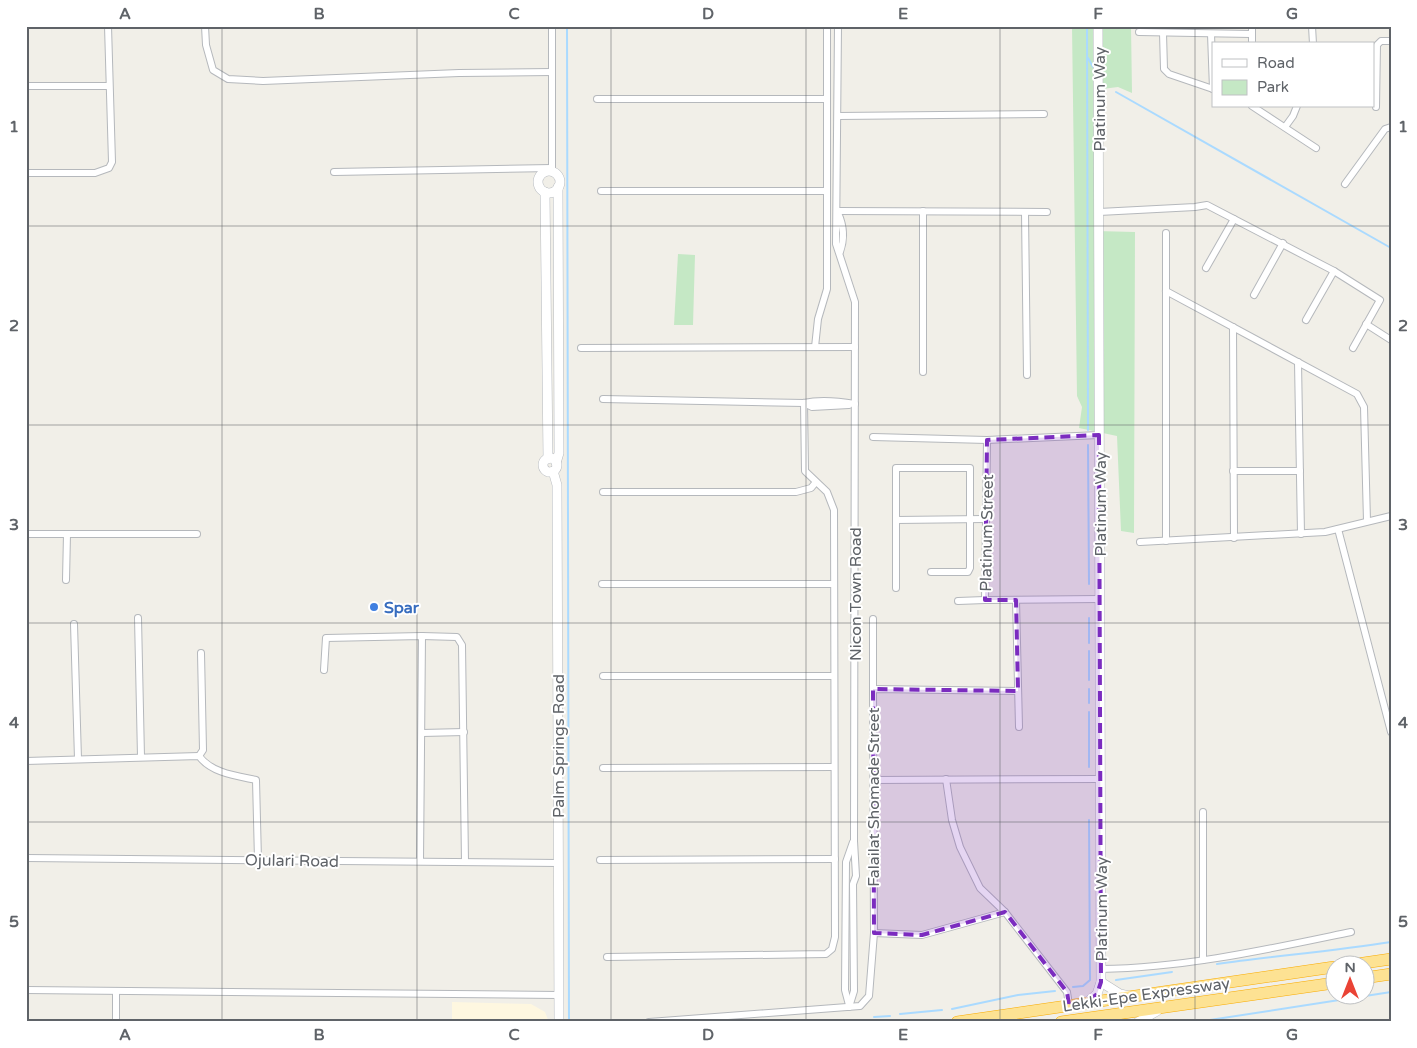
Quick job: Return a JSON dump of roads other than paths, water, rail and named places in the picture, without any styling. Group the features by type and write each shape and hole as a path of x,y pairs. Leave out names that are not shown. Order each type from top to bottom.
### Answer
{"highway":[{"path":"1374,962 1391,959"},
{"name":"Lekki-Epe Expressway","path":"957,1022 1324,968"},
{"path":"1374,977 1391,974"},
{"name":"Lekki-Epe Expressway","path":"1061,1022 1324,984"}],"street":[{"path":"26,173 95,173 109,168 112,162 108,26"},
{"path":"205,26 206,45 213,70 228,79 263,81 450,73 552,72"},
{"path":"552,26 552,170 559,180 559,453 553,464"},
{"path":"816,347 818,319 827,289 827,26"},
{"name":"Nicon Town Road","path":"838,26 838,212 836,244 855,302 854,842 856,876 849,884"},
{"name":"Platinum Way","path":"1086,1002 1097,994 1101,982 1098,26"},
{"path":"1252,26 1252,42"},
{"path":"1312,26 1313,42"},
{"path":"1139,32 1252,34"},
{"path":"1163,33 1164,69 1168,74 1212,89"},
{"path":"1211,34 1212,62"},
{"path":"1376,107 1377,45 1381,41 1391,41"},
{"path":"26,86 109,86"},
{"path":"597,100 827,99"},
{"path":"1255,108 1316,148"},
{"path":"1285,127 1296,108"},
{"path":"838,116 1044,114"},
{"path":"1345,184 1385,129 1391,127"},
{"path":"334,172 552,170"},
{"path":"552,170 545,171 538,178 540,188 546,192 552,192 558,187"},
{"path":"602,191 827,191"},
{"path":"546,192 553,464"},
{"path":"1099,212 1195,208 1207,205 1283,243 1334,271 1380,300 1353,348"},
{"path":"838,212 1047,212"},
{"path":"923,212 923,372"},
{"path":"1025,212 1027,375"},
{"path":"1206,268 1234,219"},
{"path":"1166,233 1166,541"},
{"path":"1254,295 1283,243"},
{"path":"1306,320 1334,271"},
{"path":"1166,291 1357,394 1362,400 1364,407 1368,521"},
{"path":"1366,324 1391,340"},
{"path":"1233,327 1234,538"},
{"path":"581,348 855,347"},
{"path":"1298,362 1301,534"},
{"path":"603,399 804,403 812,407 855,404"},
{"path":"607,956 826,954 832,950 835,937 834,510 831,498 805,471 803,465 804,403"},
{"path":"874,437 987,440 1100,435"},
{"name":"Platinum Street","path":"987,440 985,600 1100,600"},
{"name":"Palm Springs Road","path":"553,464 557,485 559,1022"},
{"path":"896,588 896,468 970,468 970,568 968,572 931,572"},
{"path":"1233,471 1300,471"},
{"path":"603,492 796,492 811,488 816,482"},
{"path":"1140,542 1301,534 1338,529 1391,516"},
{"path":"896,520 971,521 985,519"},
{"path":"1338,529 1391,732"},
{"path":"26,534 197,534"},
{"path":"66,580 67,534"},
{"path":"602,584 834,584"},
{"path":"958,601 985,600"},
{"path":"1016,600 1019,727"},
{"path":"138,618 141,757"},
{"path":"873,618 873,689"},
{"path":"74,624 78,759"},
{"path":"420,861 422,636"},
{"path":"324,670 326,638 422,636 457,637 460,639 462,645 464,732 465,862"},
{"path":"199,756 203,750 201,654"},
{"path":"603,676 834,676"},
{"name":"Falailat Shomade Street","path":"849,1006 860,1006 869,996 874,933 873,689 1018,691"},
{"path":"422,733 464,732"},
{"path":"26,761 199,756 207,765 232,776 256,780 258,860"},
{"path":"603,768 834,767"},
{"path":"946,779 952,820 960,846 980,888 1005,912 1067,992 1069,1005"},
{"path":"874,780 1100,779"},
{"path":"1202,960 1203,812"},
{"name":"Nicon Town Road","path":"849,1006 854,991 849,884 846,862 854,842"},
{"name":"Ojulari Road","path":"26,858 558,863"},
{"path":"600,860 834,859"},
{"path":"846,862 856,862"},
{"path":"874,933 922,934 1005,912"},
{"path":"1101,969 1138,968 1202,960 1351,932"},
{"name":"Platinum Way","path":"1101,982 1120,994 1132,996"},
{"path":"26,990 559,995"},
{"path":"116,991 116,1022"},
{"path":"649,1022 849,1006"},
{"path":"1138,1022 1148,1015 1172,1006"},
{"path":"1091,1017 1112,1022"}],"waterway":[{"path":"567,26 569,1022"},
{"path":"1087,26 1088,430"},
{"path":"1088,58 1093,67"},
{"path":"1116,92 1391,248"},
{"path":"1088,445 1089,584"},
{"path":"1089,618 1089,643"},
{"path":"1089,651 1089,680"},
{"path":"1089,689 1089,703"},
{"path":"1089,712 1089,767"},
{"path":"1073,987 1083,986 1090,980 1089,820"},
{"path":"1217,964 1391,942"},
{"path":"1116,980 1172,972"},
{"path":"952,1009 1018,995 1055,991"},
{"path":"1197,1022 1391,992"},
{"path":"900,1014 942,1010"},
{"path":"874,1017 890,1016"}],"place":[{"name":"Spar","path":"374,607"}]}
